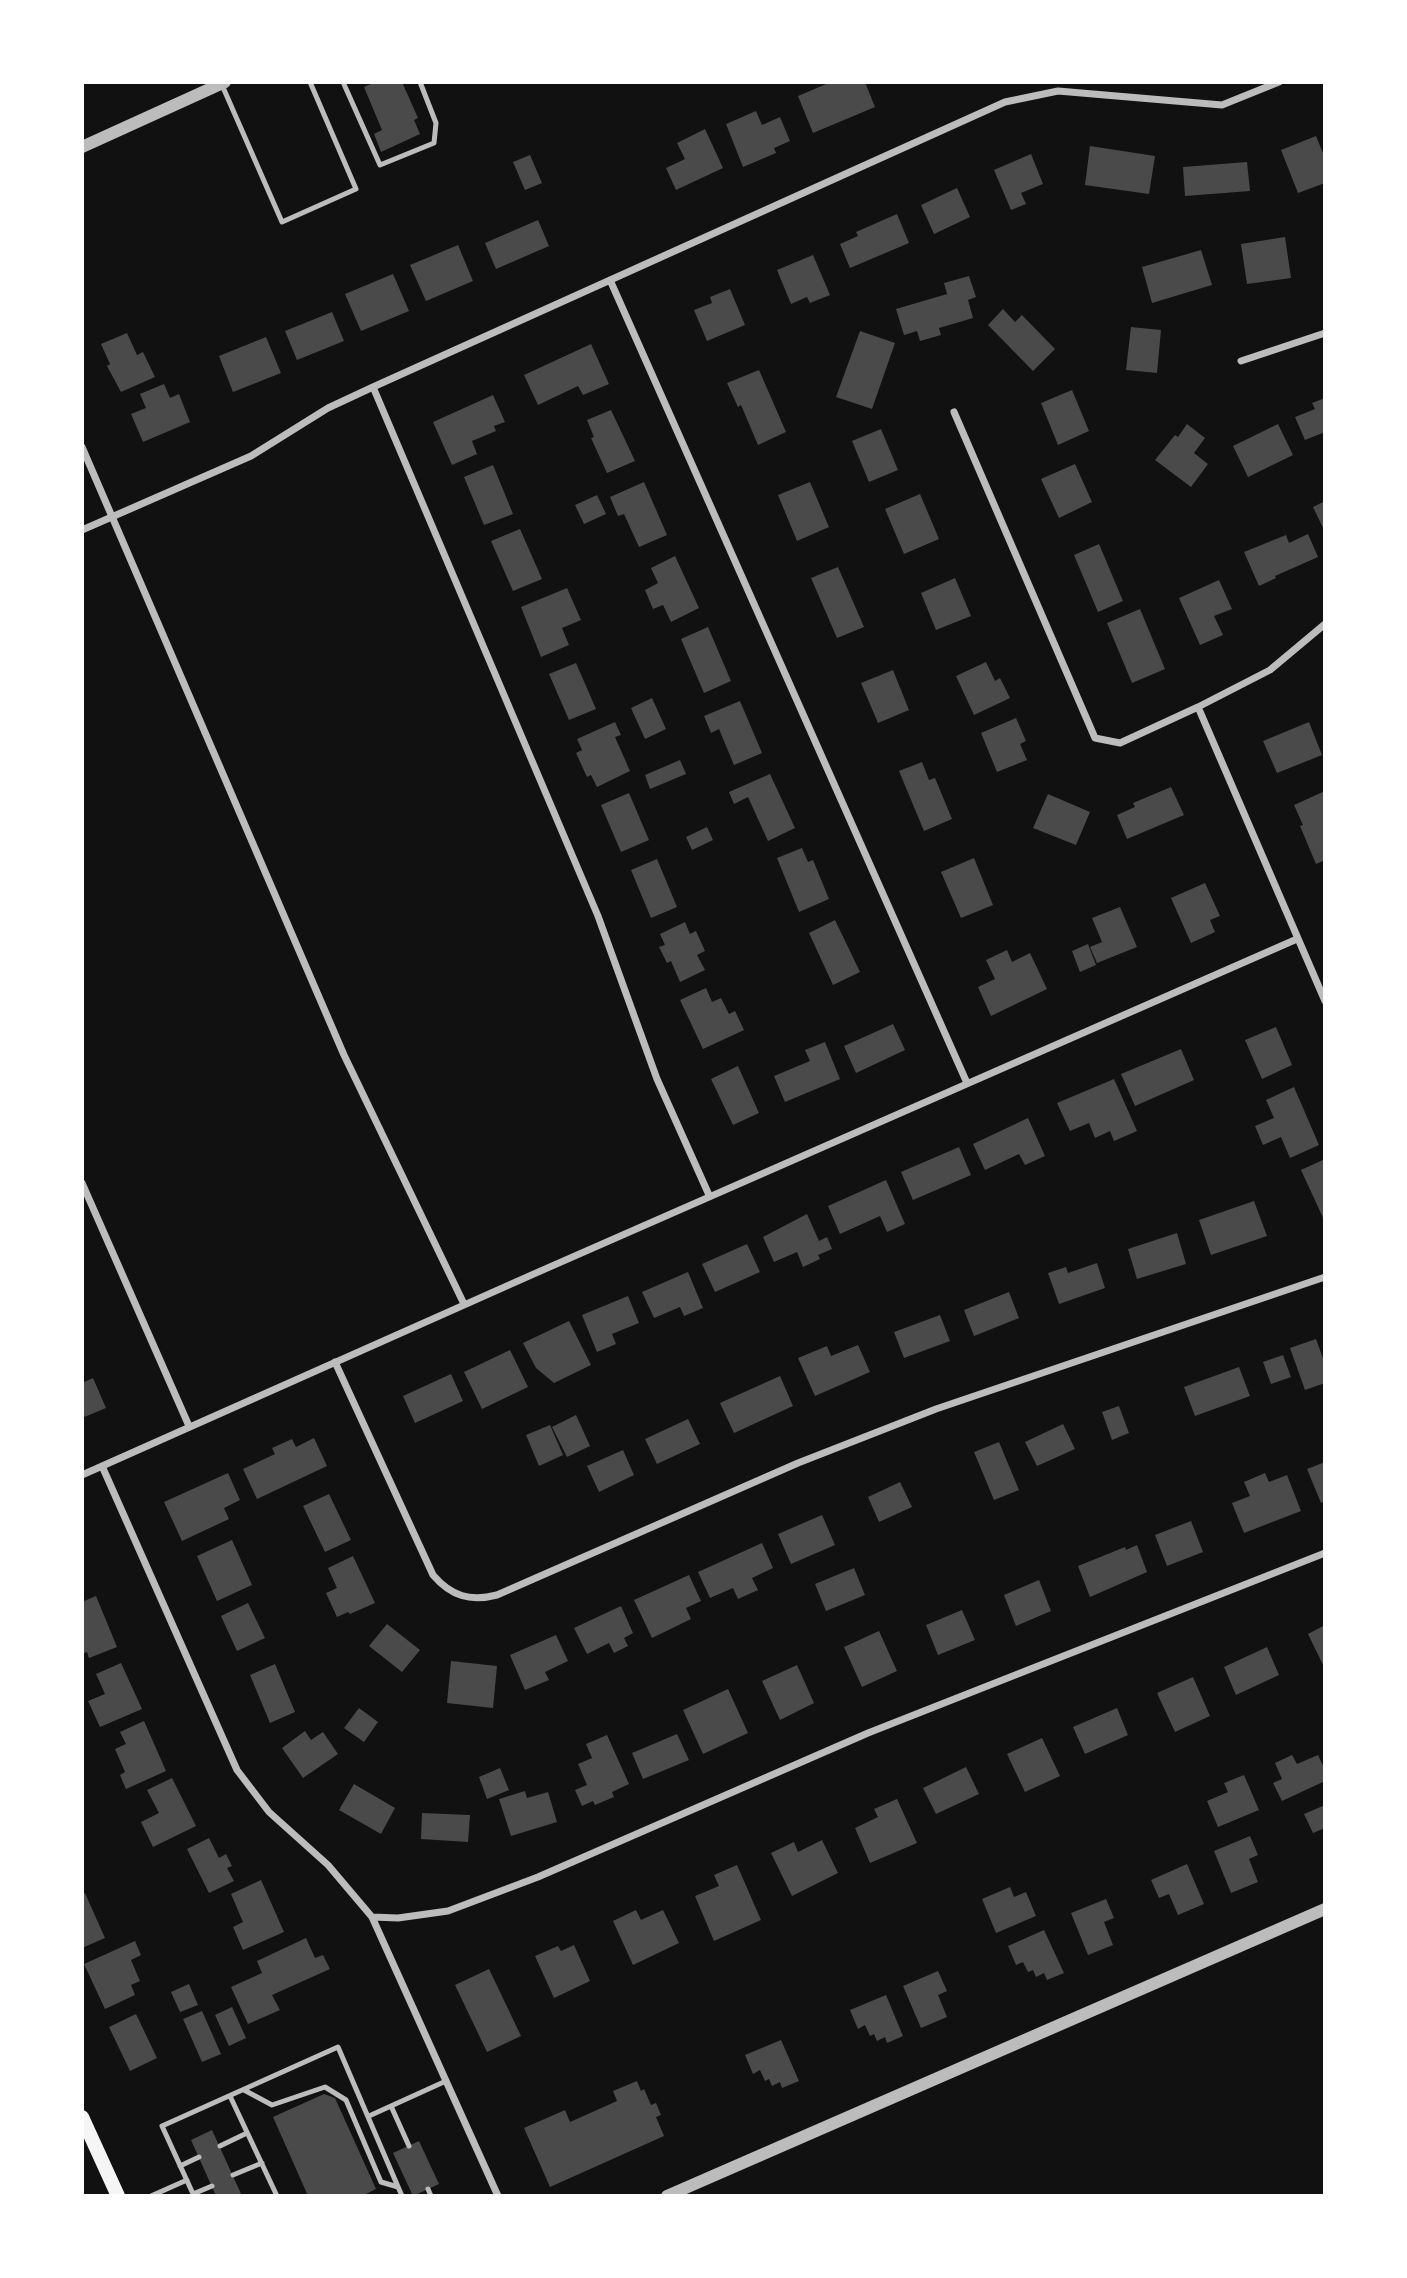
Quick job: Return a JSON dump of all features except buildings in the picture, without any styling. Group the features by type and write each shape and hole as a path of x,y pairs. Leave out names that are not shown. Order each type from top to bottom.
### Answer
{"main road":[{"path":"82,2117 88,2146 118,2196"}],"street":[{"path":"82,530 251,456 328,408 373,387 1005,102 1058,91 1222,105 1279,82"},
{"path":"82,147 202,87 223,83"},
{"path":"610,280 967,1083"},
{"path":"1241,361 1325,333"},
{"path":"373,387 598,916 657,1079 709,1195"},
{"path":"954,412 1095,738 1120,743 1198,708 1270,670 1325,624"},
{"path":"82,447 344,1055 464,1304"},
{"path":"1198,708 1325,1001"},
{"path":"82,1475 709,1195 1297,939"},
{"path":"82,1184 189,1426"},
{"path":"335,1363 433,1575 442,1587 455,1594 469,1599 483,1599 797,1463 936,1409 1325,1278"},
{"path":"102,1466 237,1770 269,1812 328,1866 372,1917 498,2196"},
{"path":"372,1917 397,1918 448,1911 538,1877 869,1733 1325,1553"},
{"path":"667,2196 1325,1909"}],"lane":[{"path":"223,83 282,222 356,189 310,82"},
{"path":"343,82 380,165 434,142 436,123 420,82"},
{"path":"212,2186 194,2195 162,2126 338,2047 402,2196"},
{"path":"369,2116 446,2081"},
{"path":"244,2090 272,2105 325,2087 346,2100 382,2182 398,2188"},
{"path":"230,2096 277,2196"},
{"path":"391,2106 409,2146"},
{"path":"220,2146 247,2133"},
{"path":"180,2166 199,2157"},
{"path":"233,2175 262,2163"},
{"path":"151,2196 187,2180"},
{"path":"428,2189 431,2196"}]}
